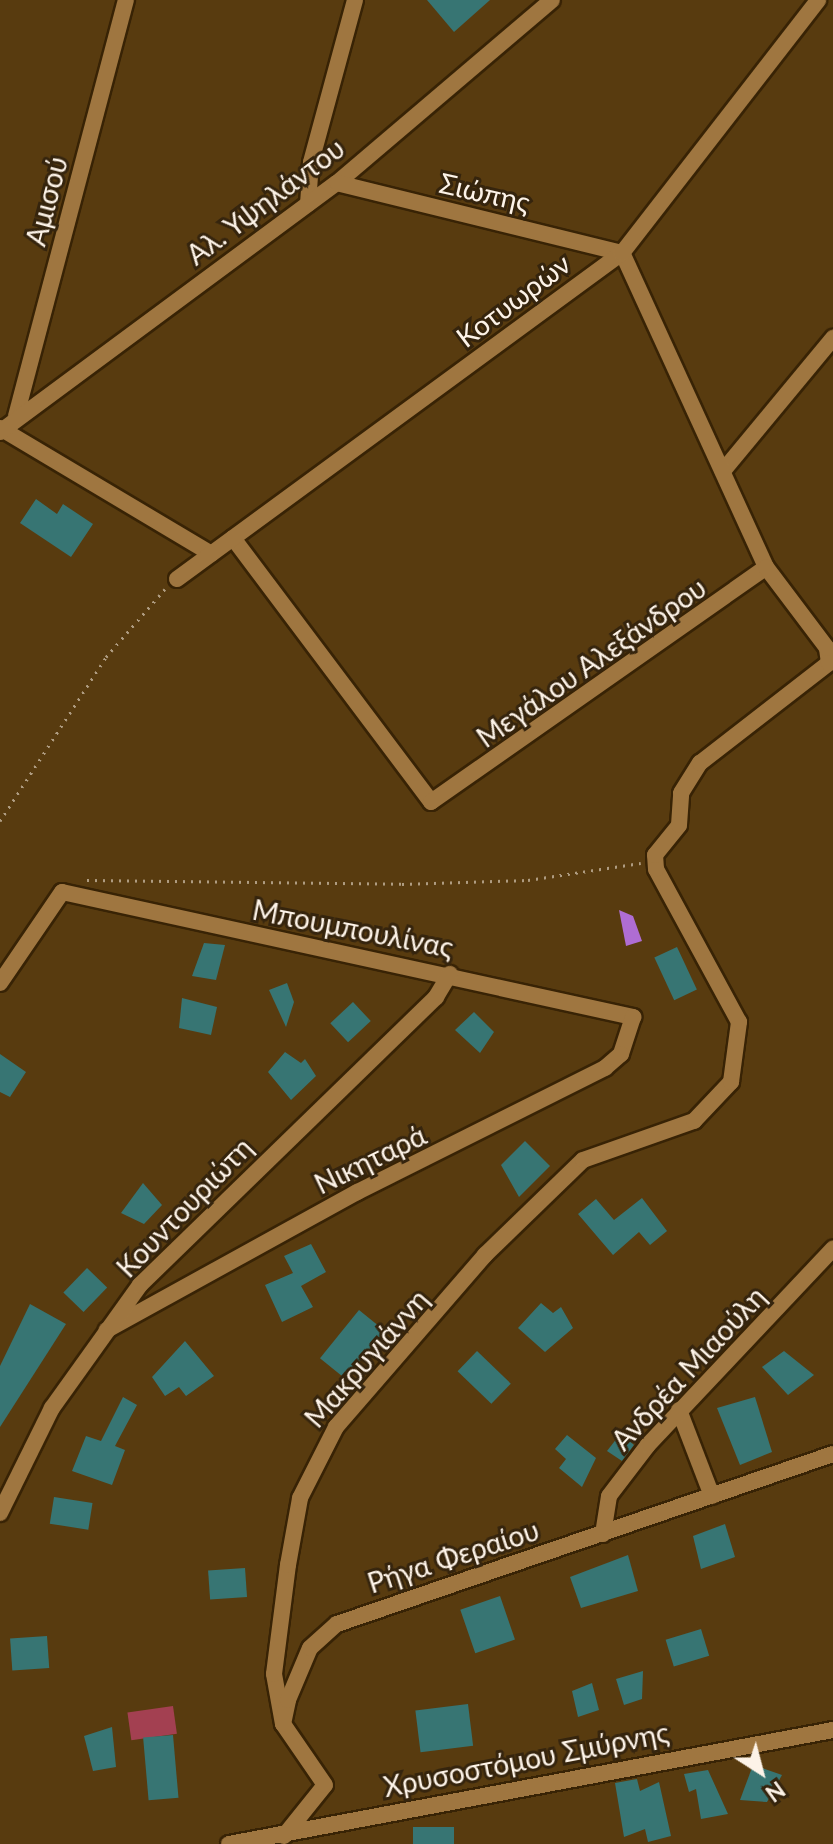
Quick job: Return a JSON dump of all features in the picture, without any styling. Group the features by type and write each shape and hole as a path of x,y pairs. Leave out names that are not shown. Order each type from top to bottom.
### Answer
{"street":[{"name":"Αμισού","path":"16,416 126,0"},
{"path":"308,204 311,162 355,0"},
{"name":"Αλ. Υψηλάντου","path":"1,430 337,183 552,0"},
{"name":"Κοτυωρών","path":"177,579 622,253 818,0"},
{"name":"Σιώπης","path":"337,183 622,253"},
{"path":"622,253 766,567 827,648 829,663 687,778 679,825 663,839 656,869"},
{"path":"723,471 833,338"},
{"path":"1,430 211,554"},
{"name":"Μεγάλου Αλεξάνδρου","path":"233,538 431,802 766,567"},
{"name":"Μακρυγιάννη","path":"283,1724 274,1674 281,1606 312,1464 336,1427 513,1225 583,1160 621,1143 678,1129 708,1112 738,1064 731,1000 656,869"},
{"path":"0,983 62,892"},
{"name":"Μπουμπουλίνας","path":"62,892 450,974 633,1017"},
{"name":"Κουντουριώτη","path":"0,1513 52,1408 140,1285 436,997 450,974"},
{"name":"Νικηταρά","path":"107,1330 357,1192 605,1068 621,1054 633,1017"},
{"name":"Ανδρέα Μιαούλη","path":"603,1534 609,1496 679,1410 833,1249"},
{"path":"679,1410 712,1496"},
{"name":"Ρήγα Φεραίου","path":"283,1724 301,1662 337,1624 833,1454"},
{"path":"283,1724 325,1785 284,1836"},
{"name":"Χρυσοστόμου Σμύρνης","path":"229,1844 833,1730"}],"path":[{"path":"0,821 106,657 177,579"},
{"path":"62,892 93,879 151,886 402,884 528,880 638,862 656,869"}],"shaded area":[{"path":"619,910 633,916 642,941 626,946"},
{"path":"173,1706 177,1734 131,1740 127,1712"}],"building":[{"path":"427,0 490,0 454,32"},
{"path":"36,499 57,514 63,504 93,524 71,557 20,523"},
{"path":"204,943 225,945 216,980 192,976"},
{"path":"677,947 697,990 674,1000 654,958"},
{"path":"287,983 294,1002 286,1027 269,990"},
{"path":"182,998 217,1007 211,1035 179,1028"},
{"path":"353,1002 371,1021 348,1042 330,1023"},
{"path":"474,1012 494,1032 480,1053 455,1030"},
{"path":"285,1052 301,1063 305,1059 316,1076 291,1100 268,1072"},
{"path":"0,1054 26,1072 10,1097 0,1092"},
{"path":"525,1141 550,1166 519,1197 501,1165"},
{"path":"143,1183 162,1205 144,1224 121,1213"},
{"path":"642,1198 667,1231 650,1245 639,1232 613,1255 578,1214 596,1199 614,1220"},
{"path":"311,1244 326,1272 301,1286 313,1307 282,1322 265,1285 293,1273 284,1256"},
{"path":"87,1268 107,1287 84,1312 63,1292"},
{"path":"541,1303 553,1313 561,1307 573,1328 545,1352 518,1328"},
{"path":"30,1304 66,1324 0,1427 0,1366"},
{"path":"359,1310 385,1331 346,1379 320,1358"},
{"path":"185,1341 214,1376 186,1396 179,1387 165,1396 152,1377"},
{"path":"477,1351 511,1384 491,1404 458,1371"},
{"path":"784,1351 814,1375 788,1395 762,1367"},
{"path":"123,1397 137,1405 115,1446 125,1450 112,1485 72,1471 86,1436 101,1441"},
{"path":"755,1397 772,1452 740,1465 717,1408"},
{"path":"621,1433 634,1445 622,1461 607,1451"},
{"path":"567,1435 596,1458 582,1487 559,1468 566,1459 555,1449"},
{"path":"54,1497 93,1503 88,1530 50,1524"},
{"path":"725,1524 735,1557 701,1569 693,1536"},
{"path":"628,1555 638,1591 581,1608 570,1577"},
{"path":"245,1568 247,1597 210,1600 208,1571"},
{"path":"500,1596 515,1639 475,1653 460,1610"},
{"path":"701,1629 709,1656 674,1667 666,1640"},
{"path":"47,1636 49,1668 12,1671 10,1639"},
{"path":"643,1671 642,1699 624,1705 616,1679"},
{"path":"592,1683 599,1710 578,1717 572,1691"},
{"path":"468,1704 473,1746 421,1752 415,1710"},
{"path":"112,1727 116,1767 93,1771 84,1736"},
{"path":"173,1735 178,1798 149,1800 143,1738"},
{"path":"753,1765 782,1775 767,1802 740,1800"},
{"path":"708,1770 728,1814 701,1819 696,1789 689,1792 684,1774"},
{"path":"637,1779 640,1791 659,1782 671,1836 648,1842 645,1829 624,1837 615,1783"},
{"path":"413,1827 454,1827 454,1844 413,1844"}]}
